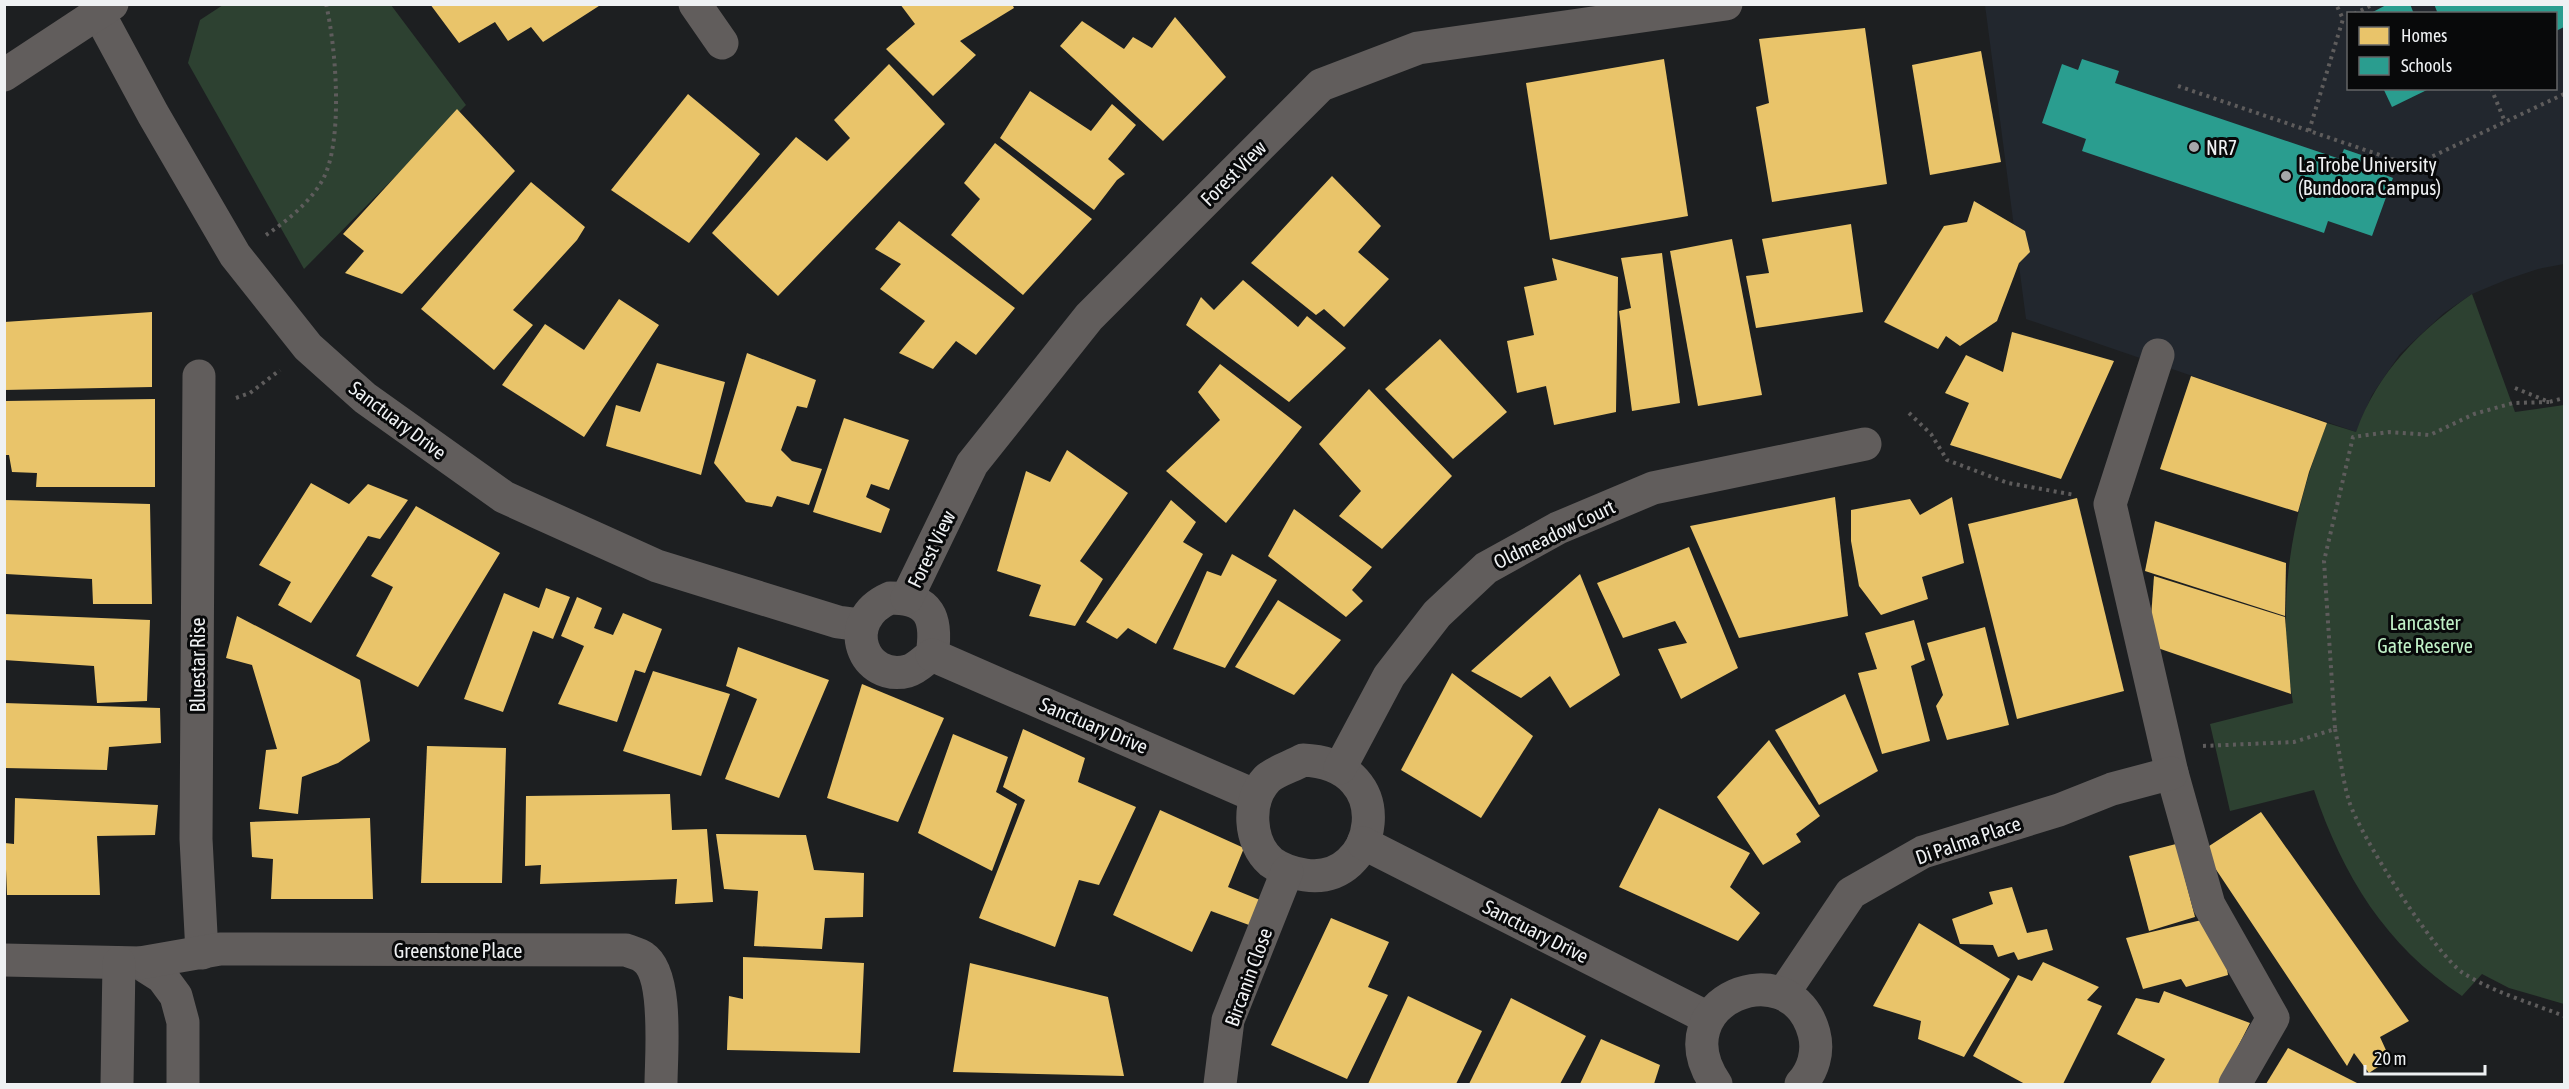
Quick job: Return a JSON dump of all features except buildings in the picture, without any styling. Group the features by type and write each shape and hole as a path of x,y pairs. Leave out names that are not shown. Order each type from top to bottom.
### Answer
{"street":[{"path":"695,4 722,43"},
{"name":"Forest View","path":"907,598 972,464 1089,317 1321,85 1418,48 1726,4"},
{"name":"Sanctuary Drive","path":"106,9 163,132 235,255 308,347 364,398 504,497 657,566 838,622 861,625"},
{"path":"4,75 106,9"},
{"path":"2158,355 2110,504 2169,761 2210,905 2273,1018 2235,1084"},
{"name":"Bluestar Rise","path":"199,390 195,840 202,953"},
{"name":"Oldmeadow Court","path":"1340,768 1389,676 1437,614 1486,568 1557,528 1653,488 1865,444"},
{"path":"890,598 907,598 919,603 928,612 934,624 936,632 932,655 908,670 896,672 882,669 864,651 860,639 861,625 867,614 878,603 890,598"},
{"name":"Sanctuary Drive","path":"932,655 1256,796"},
{"path":"1303,760 1324,761 1340,768 1356,781 1366,799 1369,818 1363,843 1352,860 1334,872 1315,876 1287,872 1270,861 1258,844 1252,825 1256,796 1268,778 1303,760"},
{"name":"Di Palma Place","path":"1783,993 1851,893 1923,852 2059,810 2112,789 2169,761"},
{"name":"Sanctuary Drive","path":"1363,843 1708,1018"},
{"name":"Bircanin Close","path":"1220,1084 1228,1020 1287,872"},
{"name":"Greenstone Place","path":"4,960 129,963 219,950 626,950 645,957 661,994 661,1084"},
{"path":"117,1084 129,963 162,976 176,996 183,1022 183,1084"},
{"path":"1716,1084 1705,1069 1701,1049 1703,1029 1708,1018 1720,1003 1738,993 1758,989 1783,993 1800,1005 1811,1021 1816,1040 1812,1082"}],"path":[{"path":"235,255 274,230 308,199 322,180 332,147 336,72 326,4"},
{"path":"2309,130 2343,19 2336,4"},
{"path":"2359,12 2374,4"},
{"path":"2343,19 2347,17"},
{"path":"2178,86 2412,166 2565,94"},
{"path":"2492,90 2505,122"},
{"path":"199,390 222,403 250,393 308,347"},
{"path":"2515,387 2549,402"},
{"path":"2565,398 2549,402 2513,403 2474,414 2430,435 2389,432 2353,437 2324,561 2335,729 2350,803 2380,860 2425,932 2462,972 2506,993 2565,1016"},
{"path":"1909,413 1931,434 1947,460 2008,483 2073,494 2110,504"},
{"path":"2169,761 2294,742 2335,729"}],"shaded area":[{"name":"La Trobe University (Bundoora Campus)","path":"1985,5 2564,5 2564,264 2538,269 2508,279 2472,294 2444,313 2400,354 2372,395 2356,432 2026,319"}],"green space":[{"path":"223,5 391,5 466,105 304,269 188,63 200,20"},
{"name":"Lancaster Gate Reserve","path":"2472,294 2515,412 2564,405 2564,1004 2509,988 2482,974 2462,996 2435,976 2389,931 2353,880 2314,790 2230,811 2210,724 2293,703 2286,630 2290,560 2304,492 2327,423 2356,432 2376,390 2403,354 2435,322"}],"place":[{"name":"NR7","path":"2194,147"},
{"name":"La Trobe University (Bundoora Campus)","path":"2286,176"}]}
